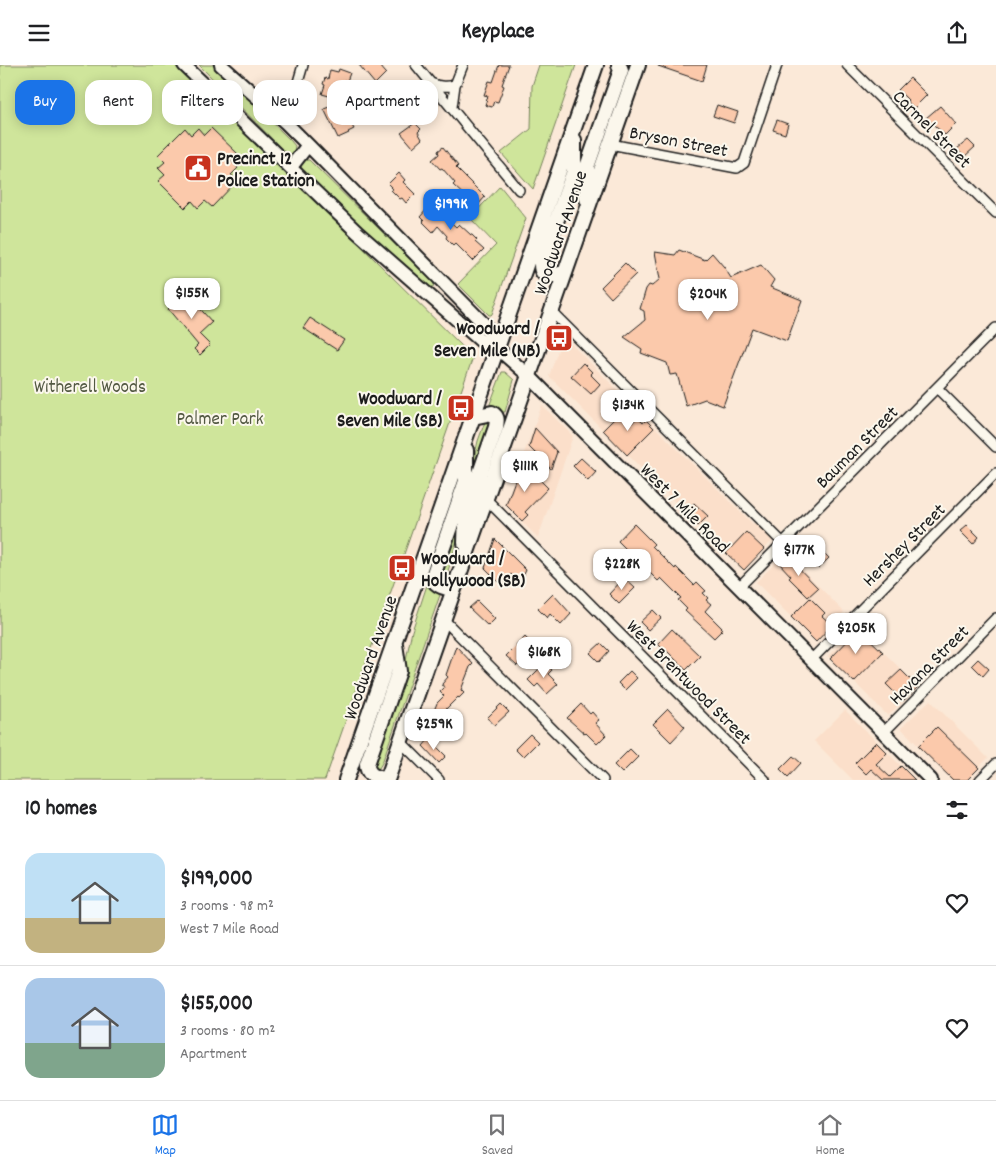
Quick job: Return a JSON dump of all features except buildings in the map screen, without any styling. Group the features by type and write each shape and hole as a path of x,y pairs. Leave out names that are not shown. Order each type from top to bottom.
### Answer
{"main road":[{"name":"West 7 Mile Road","path":"184,65 357,232 481,341 497,348 529,376 932,780"},
{"name":"West 7 Mile Road","path":"221,65 253,94"},
{"name":"Woodward Avenue","path":"346,780 596,65"},
{"path":"587,210 587,167 621,70 619,65"},
{"name":"Woodward Avenue","path":"386,780 638,65"},
{"name":"West 7 Mile Road","path":"288,125 485,325 497,348"},
{"path":"564,273 549,276 541,270 541,264 574,171 574,129"},
{"path":"291,167 308,145"},
{"path":"435,301 446,285"},
{"path":"464,559 466,513 498,419 492,413 473,417"},
{"path":"453,590 434,582 432,576 466,481 466,438"},
{"path":"386,780 370,774 366,764 399,671 394,641"}],"street":[{"path":"299,80 303,65"},
{"path":"416,65 428,80"},
{"path":"452,107 462,65"},
{"name":"Bryson Street","path":"610,144 737,168 744,163 777,65"},
{"name":"Carmel Street","path":"847,65 996,213"},
{"path":"438,86 456,85"},
{"path":"438,91 519,190"},
{"path":"551,311 782,543"},
{"name":"Bauman Street","path":"739,587 996,328"},
{"path":"937,387 996,447"},
{"name":"Hershey Street","path":"811,659 996,473"},
{"name":"West Brentwood Street","path":"486,499 766,780"},
{"path":"443,619 603,780"},
{"name":"Havana Street","path":"884,732 996,619"},
{"path":"400,742 439,780"},
{"path":"980,780 996,764"}],"shaded area":[{"path":"563,336 753,524 756,521 774,539 743,570 549,376"},
{"path":"542,405 573,436 538,538 505,504"},
{"path":"786,553 844,612 815,641 756,582"},
{"path":"857,626 918,686 888,716 828,656"},
{"path":"930,700 988,758 966,780 952,780 901,728"},
{"path":"845,710 915,780 853,780 814,741"}],"green space":[{"name":"Palmer Park","path":"0,65 178,65 193,80 162,80 162,125 239,125 473,357 325,780 0,780"},
{"path":"199,65 214,65 229,80 214,80"},
{"path":"539,65 576,65 533,189 501,153 531,129 532,86"},
{"path":"243,94 253,103 253,120 243,110"},
{"path":"258,125 275,125 291,141 295,146 294,151 292,154 286,153"},
{"path":"305,160 309,160 433,282 433,287 430,287 375,239 303,171 301,166"},
{"path":"500,186 526,218 492,314 489,315 458,284 496,245 470,218"},
{"path":"502,372 505,372 514,380 505,412 490,404"},
{"path":"486,419 492,419 446,578 442,579 438,577"},
{"path":"427,585 440,595 382,763 379,768 375,769 371,762 404,669 412,631"}],"place":[{"name":"Precinct 12 Police Station","path":"198,168"},
{"name":"Woodward / Seven Mile (NB)","path":"559,338"},
{"name":"Woodward / Seven Mile (SB)","path":"461,408"},
{"name":"Woodward / Hollywood (SB)","path":"402,568"}],"park label":[{"name":"Witherell Woods","path":"90,385"}]}
